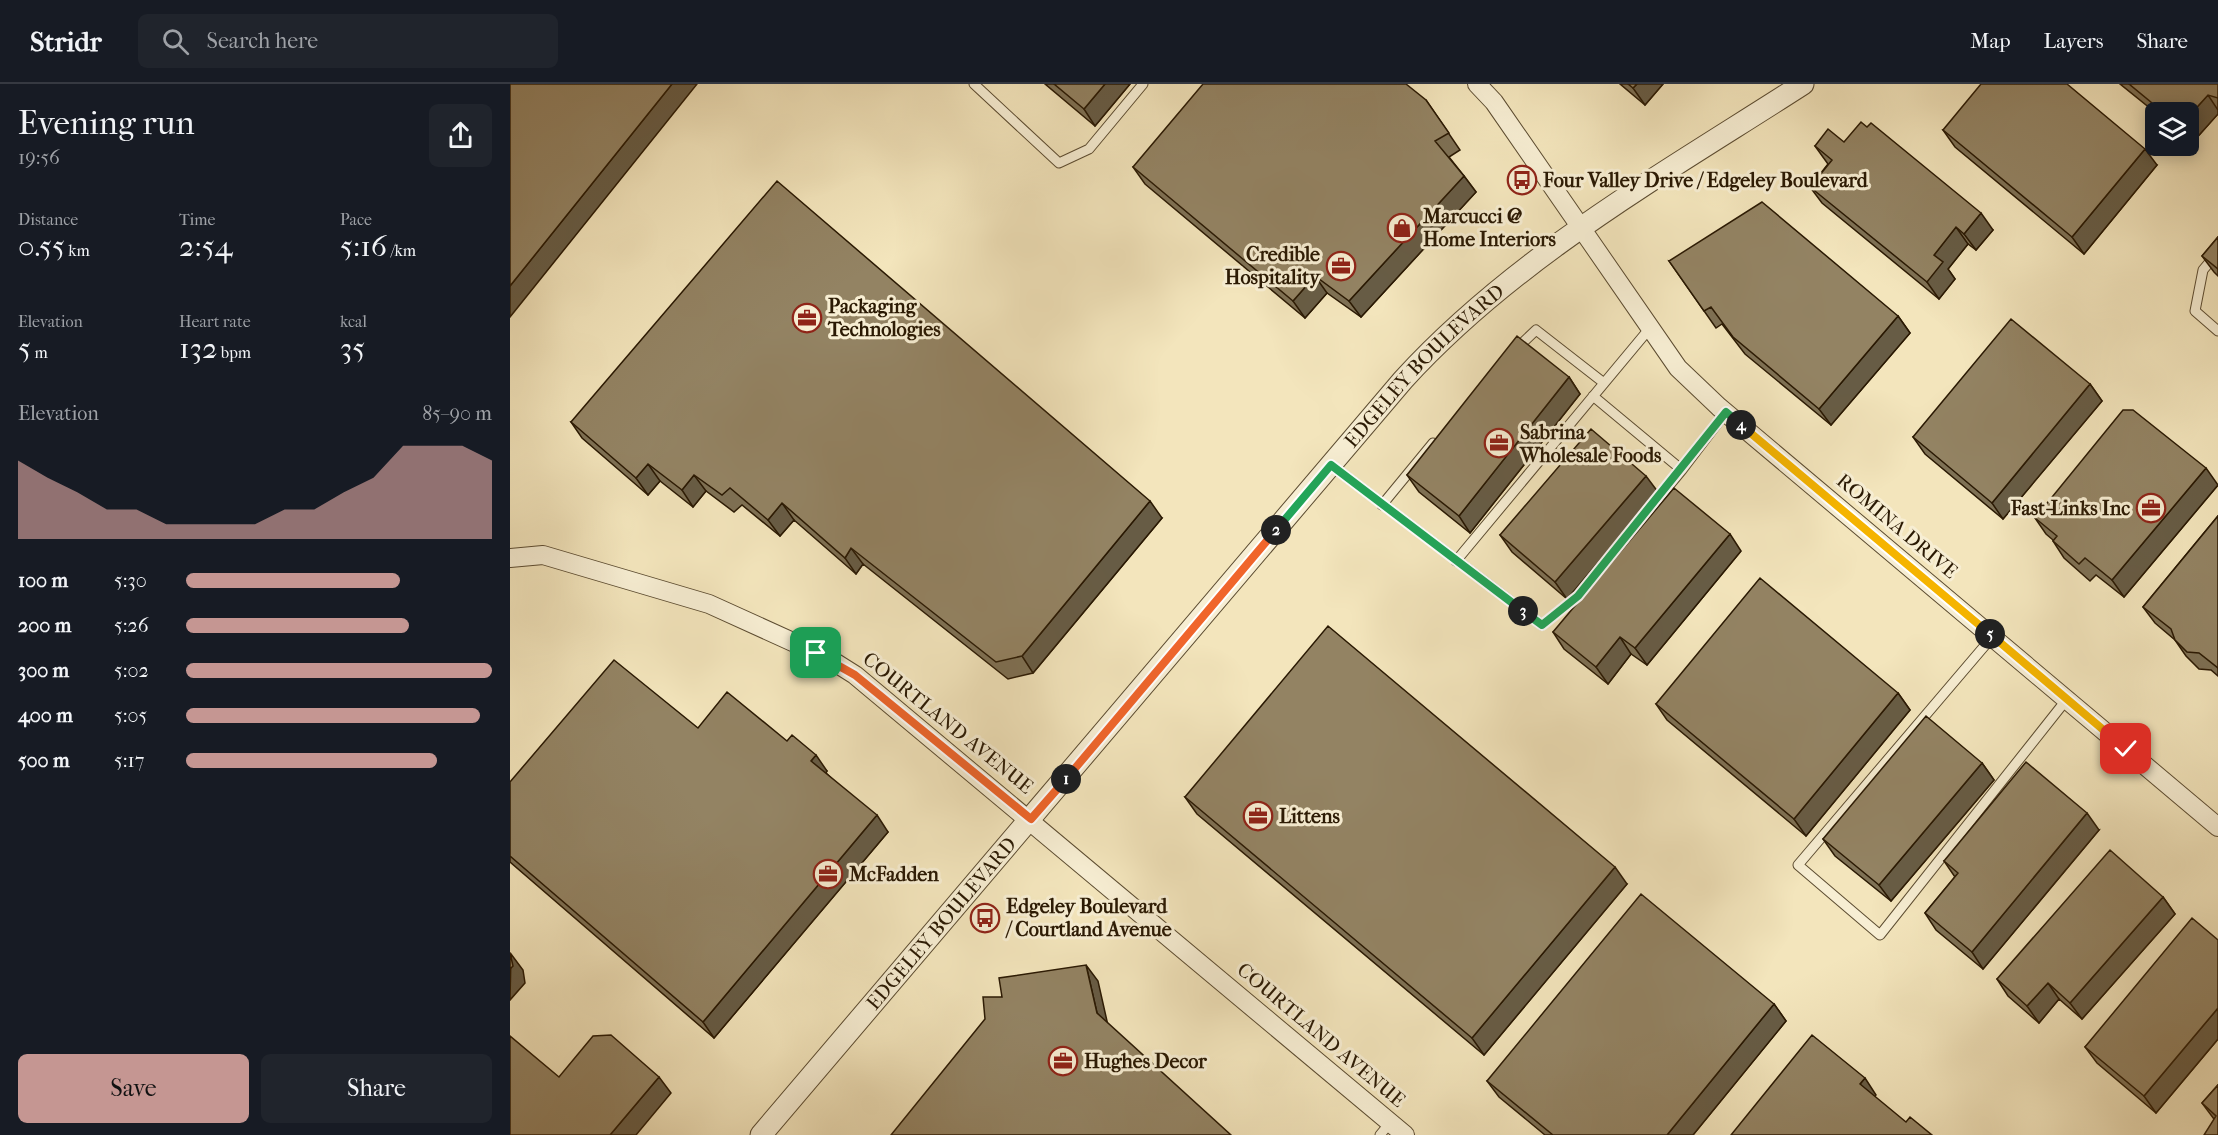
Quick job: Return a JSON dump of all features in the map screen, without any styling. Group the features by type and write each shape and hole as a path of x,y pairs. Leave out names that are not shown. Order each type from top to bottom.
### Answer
{"street":[{"name":"ROMINA DRIVE","path":"1477,84 1494,102 1678,368 1726,412 2218,827"},
{"name":"EDGELEY BOULEVARD","path":"761,1135 1403,380 1454,327 1580,228 1803,84"},
{"name":"COURTLAND AVENUE","path":"510,558 543,555 709,604 828,658 855,675 1031,819 1385,1129 1405,1135"}],"lane":[{"path":"974,84 1059,163 1089,149 1143,84"},
{"path":"2218,252 2203,270 2195,311 2218,331"},
{"path":"1456,561 1650,328"},
{"path":"1505,359 1536,330 1604,383"},
{"path":"1593,396 1682,470"},
{"path":"1331,465 1542,625 1578,596 1682,470 1726,412"},
{"path":"1382,505 1440,435"},
{"path":"1993,636 1798,864 1880,935 2067,699"}],"building":[{"path":"510,84 672,84 510,286"},
{"path":"1054,84 1105,84 1084,109"},
{"path":"1203,84 1406,84 1426,100 1449,133 1435,141 1464,176 1349,301 1315,276 1293,301 1133,167"},
{"path":"1981,84 2067,84 2145,149 2072,237 1943,130"},
{"path":"2129,84 2218,84 2218,98 2208,95 2199,105 2199,102 2151,102"},
{"path":"1861,122 1867,127 1871,123 1981,213 1964,234 1956,227 1934,255 1943,262 1927,282 1810,187 1832,160 1815,146 1828,129 1844,142"},
{"name":"Packaging Technologies","path":"777,181 1150,501 1022,656 996,662 851,548 845,558 782,503 768,520 730,488 722,495 694,475 682,490 648,464 636,478 571,422"},
{"path":"1762,202 1898,316 1819,409 1733,337 1711,307 1704,311 1669,261"},
{"path":"2218,237 2218,269 2202,256"},
{"path":"2011,319 2090,384 1992,503 1913,437"},
{"name":"Sabrina Wholesale Foods","path":"1517,336 1569,377 1459,516 1407,475"},
{"path":"2123,410 2133,410 2206,468 2112,580 2085,558 2079,564 2053,541 2057,536 2035,518"},
{"path":"1591,429 1646,476 1555,582 1500,535"},
{"path":"1674,488 1730,534 1635,648 1620,637 1596,667 1553,632"},
{"path":"2218,516 2218,668 2199,653 2187,652 2175,640 2171,629 2143,607"},
{"path":"1760,578 1898,693 1794,819 1656,704"},
{"path":"1328,626 1615,867 1472,1038 1185,797"},
{"path":"614,660 698,728 727,692 787,741 792,735 816,755 811,761 877,815 703,1022 510,856 510,782"},
{"path":"1926,716 1982,763 1879,885 1823,839"},
{"path":"2026,762 2087,813 1972,952 1925,913 1958,873 1944,861"},
{"path":"2110,850 2163,897 2070,1003 2048,983 2027,1006 1997,979"},
{"path":"1641,894 1774,1004 1667,1135 1553,1135 1487,1081"},
{"path":"2192,918 2218,940 2218,1008 2144,1096 2085,1047"},
{"path":"510,953 513,966 510,969"},
{"path":"1086,965 1097,1013 1231,1135 891,1135 985,1019 983,997 1002,997 999,978"},
{"path":"611,1035 659,1077 610,1135 510,1135 510,1036 559,1077 593,1036"},
{"path":"1812,1035 1865,1078 1860,1084 1906,1122 1910,1117 1932,1135 1731,1135"},
{"path":"2218,1085 2218,1135 2204,1135 2216,1116 2202,1103"}],"place":[{"name":"Four Valley Drive / Edgeley Boulevard","path":"1522,180"},
{"name":"Marcucci @ Home Interiors","path":"1402,228"},
{"name":"Credible Hospitality","path":"1341,266"},
{"name":"Packaging Technologies","path":"807,318"},
{"name":"Sabrina Wholesale Foods","path":"1499,443"},
{"name":"Fast-Links Inc","path":"2151,508"},
{"name":"Littens","path":"1258,816"},
{"name":"McFadden","path":"828,874"},
{"name":"Edgeley Boulevard / Courtland Avenue","path":"985,918"},
{"name":"Hughes Decor","path":"1063,1061"}],"route":[{"path":"816,653 855,675 1031,819 1331,465 1542,625 1578,596 1682,470 1726,412 2126,749"}]}
